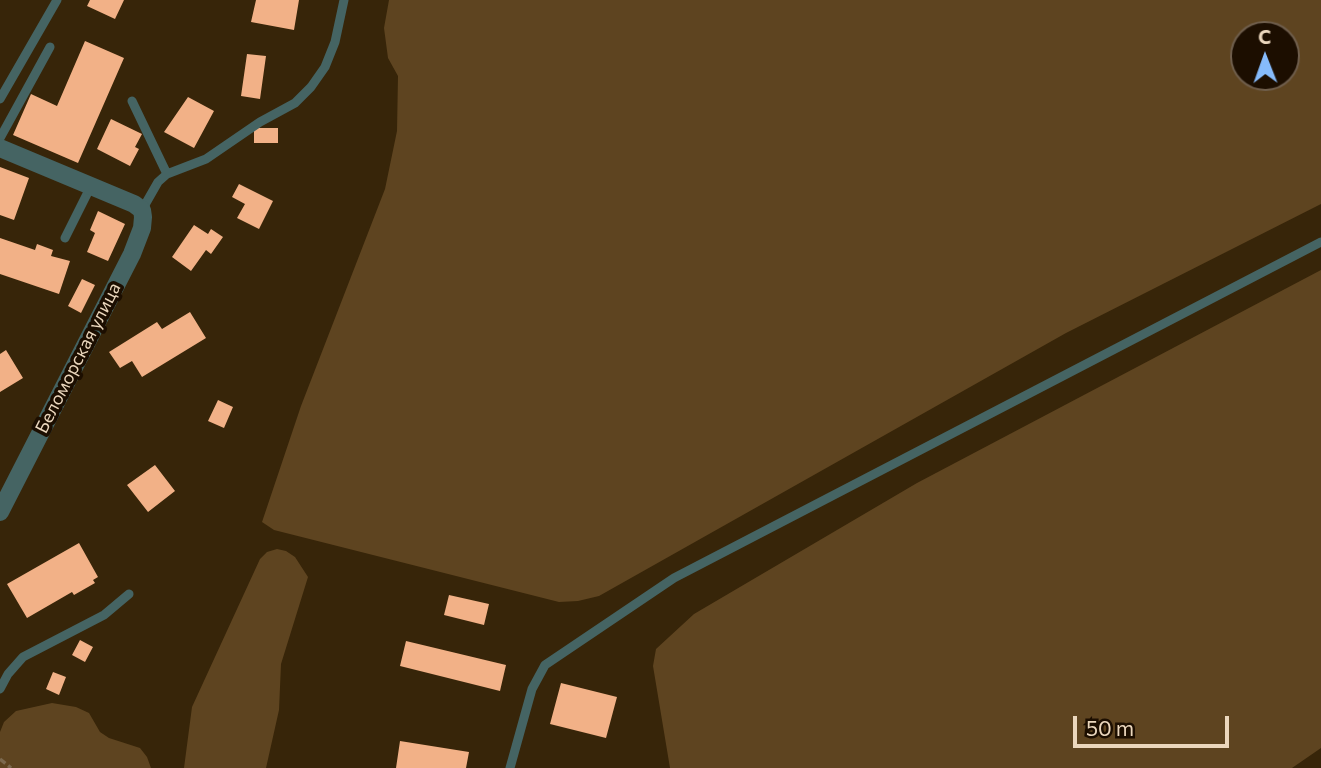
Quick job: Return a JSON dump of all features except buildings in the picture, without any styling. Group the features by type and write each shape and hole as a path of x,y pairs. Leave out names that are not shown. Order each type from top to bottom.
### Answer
{"street":[{"path":"0,148 138,207"},
{"name":"Беломорская улица","path":"0,512 132,254 142,228 138,207"}],"lane":[{"path":"0,99 57,0"},
{"path":"138,207 167,174 206,159 260,122 295,103 311,87 325,67 335,42 344,0"},
{"path":"0,138 50,47"},
{"path":"132,101 167,174"},
{"path":"65,238 91,186"},
{"path":"510,768 532,689 545,665 674,578 1321,242"},
{"path":"0,689 8,674 23,657 104,615 129,594"}],"path":[{"path":"0,759 11,768"}],"shaded area":[{"path":"389,0 1321,0 1321,204 1066,333 599,596 559,602 274,530 262,522 301,406 385,189 397,131 398,76 388,58 384,28"},
{"path":"1321,270 1321,748 1292,768 670,768 653,666 656,649 694,614 917,483"},
{"path":"277,549 295,557 308,577 281,664 279,710 266,768 184,768 192,707 260,559 267,552"},
{"path":"52,703 76,707 89,713 100,732 109,738 140,748 151,768 0,768 0,732 4,722 16,711"}]}
